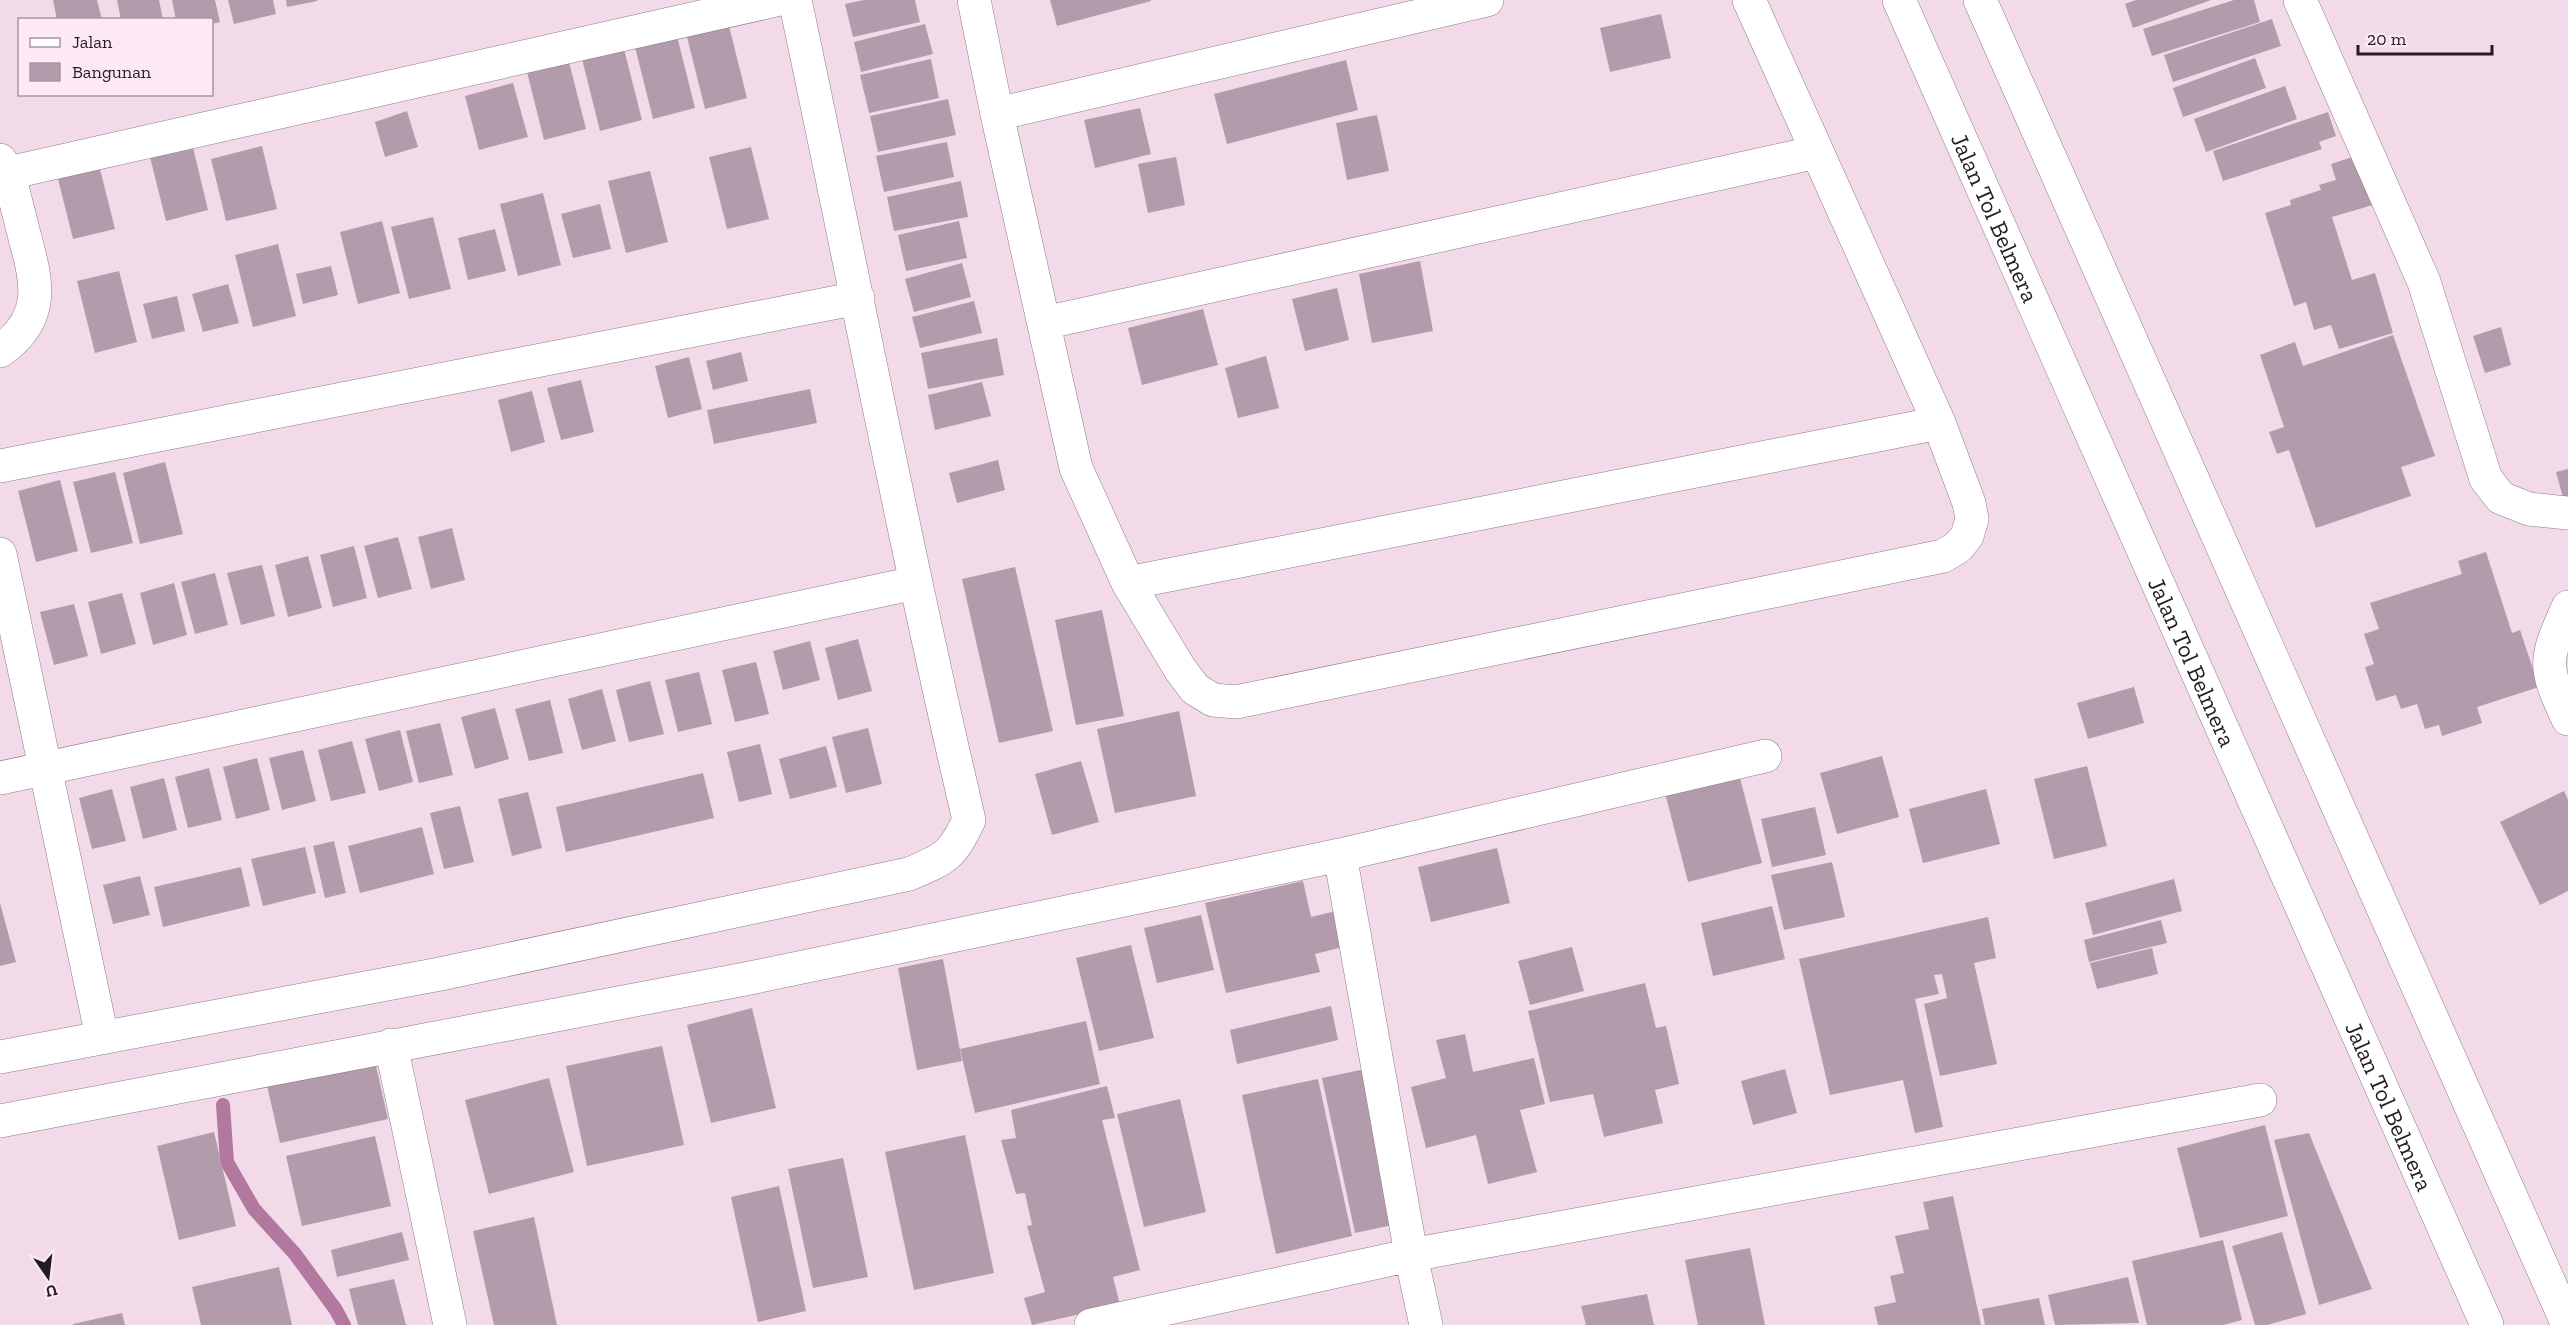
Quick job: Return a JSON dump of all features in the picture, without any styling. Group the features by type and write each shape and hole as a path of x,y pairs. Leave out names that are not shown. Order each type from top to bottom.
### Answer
{"main road":[{"path":"0,351 13,342 24,328 35,300 35,274 3,170 776,0"},
{"path":"0,1057 440,974 909,874 936,863 956,846 969,820 915,583 795,0"},
{"path":"974,0 997,114 1076,468 1128,583 1180,669 1195,689 1214,700 1236,702 1942,556 1958,547 1967,536 1972,519 1970,503 1939,423 1749,0"},
{"path":"997,114 1487,0"},
{"name":"Jalan Tol Belmera","path":"1899,0 2487,1325"},
{"path":"1980,0 2568,1325"},
{"path":"2300,0 2424,282 2486,479 2501,498 2529,509 2568,513"},
{"path":"1044,323 1818,152"},
{"path":"0,466 858,298"},
{"path":"1128,583 1939,423"},
{"path":"0,554 102,1036"},
{"path":"0,778 915,583"},
{"path":"2568,607 2552,643 2548,661 2553,686 2568,719"},
{"path":"0,1121 750,978 1340,855 1765,756"},
{"path":"1340,855 1411,1255 1426,1325"},
{"path":"391,1046 450,1325"},
{"path":"1091,1325 1411,1255 2260,1100"}],"building":[{"path":"53,0 97,0 102,18 57,18"},
{"path":"117,0 159,0 163,18 121,18"},
{"path":"172,0 215,0 220,22 213,24 213,18 176,18"},
{"path":"228,0 273,0 276,14 234,24"},
{"path":"286,0 317,0 317,1 287,7"},
{"path":"864,0 915,0 920,22 853,37 845,4"},
{"path":"1050,0 1151,0 1151,1 1057,26"},
{"path":"2136,0 2211,0 2133,28 2125,4"},
{"path":"2234,0 2254,0 2260,22 2152,56 2143,29"},
{"path":"1661,14 1671,58 1610,72 1600,28"},
{"path":"2272,19 2281,46 2173,82 2164,55"},
{"path":"925,24 933,54 861,72 854,42"},
{"path":"729,26 747,98 705,109 687,37"},
{"path":"677,36 695,108 653,119 635,47"},
{"path":"624,49 642,120 600,131 582,59"},
{"path":"568,58 586,129 544,140 526,68"},
{"path":"2255,58 2266,88 2183,117 2173,88"},
{"path":"931,59 939,98 869,113 860,75"},
{"path":"1346,60 1358,110 1227,144 1214,94"},
{"path":"513,83 528,137 479,150 465,96"},
{"path":"2285,86 2297,119 2206,152 2194,119"},
{"path":"948,99 956,135 878,152 870,116"},
{"path":"1140,108 1151,154 1095,168 1084,120"},
{"path":"407,111 418,147 385,157 375,122"},
{"path":"2328,112 2336,136 2319,142 2322,149 2223,181 2213,151"},
{"path":"1377,115 1389,171 1347,180 1336,123"},
{"path":"191,139 208,210 166,221 148,149"},
{"path":"947,142 954,177 884,192 876,156"},
{"path":"262,146 277,209 226,221 211,159"},
{"path":"751,147 769,219 727,229 709,157"},
{"path":"2362,154 2376,204 2332,217 2352,280 2375,273 2393,333 2339,349 2331,325 2314,330 2306,302 2294,306 2265,213 2291,205 2290,200 2321,190 2319,185 2336,180 2331,164"},
{"path":"97,157 115,229 73,239 55,167"},
{"path":"1176,157 1185,205 1148,213 1138,164"},
{"path":"650,171 668,242 626,253 608,181"},
{"path":"961,181 968,217 894,231 887,197"},
{"path":"543,193 561,265 518,276 500,204"},
{"path":"600,204 611,249 573,258 561,214"},
{"path":"433,217 451,289 409,299 391,227"},
{"path":"382,221 400,293 358,304 340,232"},
{"path":"959,221 967,258 906,271 898,235"},
{"path":"495,229 506,271 468,280 458,238"},
{"path":"278,244 296,316 253,327 235,255"},
{"path":"1420,261 1433,331 1372,343 1359,274"},
{"path":"962,263 971,297 914,312 905,279"},
{"path":"331,266 338,295 303,304 296,274"},
{"path":"119,271 137,342 95,353 77,281"},
{"path":"228,284 239,323 203,332 192,294"},
{"path":"1337,288 1349,340 1305,351 1292,299"},
{"path":"177,296 185,331 152,339 143,304"},
{"path":"974,301 982,333 920,348 912,317"},
{"path":"1203,309 1218,365 1142,385 1128,328"},
{"path":"2501,327 2511,365 2485,373 2473,336"},
{"path":"2393,335 2435,456 2401,467 2411,496 2316,528 2289,450 2277,454 2269,432 2284,427 2260,355 2295,342 2303,366"},
{"path":"997,338 1004,375 928,389 921,353"},
{"path":"741,352 748,381 713,390 706,361"},
{"path":"1266,356 1279,408 1238,418 1225,368"},
{"path":"689,357 702,409 668,418 655,366"},
{"path":"581,380 594,432 561,440 547,388"},
{"path":"982,382 991,416 935,430 928,395"},
{"path":"810,389 817,423 714,444 707,410"},
{"path":"532,391 545,442 511,452 498,400"},
{"path":"998,460 1005,490 957,503 949,473"},
{"path":"165,462 183,534 140,544 123,473"},
{"path":"2568,469 2568,500 2564,501 2556,472"},
{"path":"115,472 133,543 91,553 73,482"},
{"path":"60,480 78,551 36,562 18,491"},
{"path":"452,528 465,580 431,589 418,537"},
{"path":"398,537 412,589 378,598 364,546"},
{"path":"354,546 367,598 333,607 320,555"},
{"path":"2486,552 2512,633 2520,630 2539,687 2477,707 2482,723 2442,736 2439,725 2425,729 2417,704 2401,709 2396,695 2376,701 2365,667 2374,664 2364,634 2379,629 2370,603 2462,574 2458,561"},
{"path":"308,556 322,608 288,617 275,565"},
{"path":"262,565 275,616 241,625 227,573"},
{"path":"1015,567 1053,731 999,743 962,579"},
{"path":"215,573 228,625 195,634 181,582"},
{"path":"174,583 187,635 153,645 140,593"},
{"path":"122,593 136,644 101,654 88,602"},
{"path":"74,604 88,656 54,665 40,612"},
{"path":"1102,610 1124,716 1076,725 1055,620"},
{"path":"858,639 872,691 838,700 825,648"},
{"path":"810,641 820,680 783,690 773,651"},
{"path":"756,662 769,714 735,722 722,670"},
{"path":"699,672 712,724 678,732 665,680"},
{"path":"650,681 664,734 629,742 616,690"},
{"path":"2134,687 2144,723 2088,739 2077,703"},
{"path":"602,689 616,741 582,750 568,699"},
{"path":"550,700 563,753 529,761 515,709"},
{"path":"495,708 509,759 475,769 461,717"},
{"path":"1179,711 1196,796 1115,813 1097,729"},
{"path":"440,723 453,775 419,783 406,731"},
{"path":"868,728 882,784 846,793 832,737"},
{"path":"400,730 413,782 379,791 365,739"},
{"path":"352,741 366,793 331,801 318,750"},
{"path":"760,744 772,794 739,802 727,752"},
{"path":"826,746 837,787 790,799 779,759"},
{"path":"303,750 316,801 282,810 269,758"},
{"path":"1882,756 1899,817 1837,834 1820,773"},
{"path":"257,758 270,810 236,819 223,767"},
{"path":"1081,761 1099,822 1052,835 1035,774"},
{"path":"2087,766 2107,846 2054,859 2034,779"},
{"path":"209,768 222,820 188,828 175,777"},
{"path":"1738,770 1762,863 1688,882 1664,789"},
{"path":"703,773 714,818 566,852 556,807"},
{"path":"164,778 177,830 143,839 130,787"},
{"path":"112,789 126,841 92,849 79,798"},
{"path":"1986,789 2000,844 1923,863 1909,809"},
{"path":"2564,791 2568,800 2568,891 2540,905 2500,822"},
{"path":"528,792 542,848 512,856 498,799"},
{"path":"460,806 474,862 444,869 430,813"},
{"path":"1815,807 1826,855 1772,867 1761,819"},
{"path":"422,827 434,874 360,893 348,846"},
{"path":"334,841 346,893 325,898 313,846"},
{"path":"305,847 316,893 263,906 251,859"},
{"path":"1497,848 1510,903 1431,922 1418,867"},
{"path":"1832,862 1845,917 1784,930 1771,875"},
{"path":"241,867 250,906 163,927 154,887"},
{"path":"140,876 150,915 113,924 103,885"},
{"path":"2174,879 2182,911 2093,935 2085,903"},
{"path":"1303,881 1311,917 1336,911 1343,947 1315,954 1320,972 1226,993 1205,903"},
{"path":"0,903 16,962 0,966"},
{"path":"1772,906 1785,959 1713,976 1701,923"},
{"path":"1201,915 1214,970 1157,983 1144,928"},
{"path":"1988,917 1996,958 1974,963 1997,1064 1940,1076 1924,1004 1947,998 1942,974 1934,975 1939,994 1915,999 1943,1127 1915,1133 1903,1080 1830,1095 1799,959"},
{"path":"2161,920 2167,943 2089,962 2084,940"},
{"path":"1131,945 1154,1038 1099,1051 1076,958"},
{"path":"1572,947 1584,991 1530,1005 1518,961"},
{"path":"2152,948 2158,974 2097,989 2090,963"},
{"path":"943,959 962,1061 917,1070 898,968"},
{"path":"1645,983 1656,1028 1666,1026 1679,1084 1655,1090 1663,1123 1604,1137 1593,1094 1550,1102 1528,1011"},
{"path":"1331,1006 1338,1040 1237,1064 1230,1030"},
{"path":"752,1008 776,1108 711,1123 687,1025"},
{"path":"1086,1021 1100,1084 975,1113 960,1049"},
{"path":"1465,1034 1473,1072 1534,1058 1545,1104 1520,1110 1537,1172 1488,1184 1476,1135 1426,1148 1411,1087 1446,1078 1436,1040"},
{"path":"662,1046 684,1145 587,1166 566,1066"},
{"path":"374,1057 388,1119 280,1143 266,1081"},
{"path":"1370,1068 1402,1223 1355,1233 1322,1078"},
{"path":"1785,1069 1797,1113 1753,1125 1741,1081"},
{"path":"549,1078 574,1172 489,1194 465,1100"},
{"path":"1318,1079 1352,1236 1276,1254 1242,1095"},
{"path":"1107,1086 1115,1118 1102,1120 1140,1270 1113,1277 1120,1305 1032,1325 1024,1298 1045,1292 1027,1226 1032,1225 1025,1193 1016,1194 1001,1140 1016,1138 1011,1110"},
{"path":"1180,1099 1206,1212 1144,1227 1117,1114"},
{"path":"2265,1125 2288,1216 2200,1238 2177,1148"},
{"path":"214,1132 236,1226 179,1240 157,1146"},
{"path":"2309,1133 2372,1289 2319,1305 2274,1140"},
{"path":"965,1135 994,1273 914,1290 885,1152"},
{"path":"375,1136 391,1206 302,1226 286,1156"},
{"path":"843,1158 868,1277 813,1288 788,1169"},
{"path":"779,1186 806,1311 758,1322 731,1197"},
{"path":"1953,1196 1981,1325 1878,1325 1874,1307 1896,1302 1890,1276 1904,1273 1895,1236 1929,1229 1923,1202"},
{"path":"534,1217 557,1325 494,1325 473,1231"},
{"path":"402,1232 409,1260 337,1277 331,1250"},
{"path":"2282,1232 2306,1314 2267,1325 2255,1325 2232,1246"},
{"path":"2223,1240 2242,1320 2223,1325 2147,1325 2132,1261"},
{"path":"1750,1248 1765,1325 1698,1325 1685,1260"},
{"path":"279,1267 292,1325 201,1325 192,1287"},
{"path":"2128,1277 2139,1323 2055,1325 2048,1295"},
{"path":"394,1279 406,1325 358,1325 349,1289"},
{"path":"1647,1294 1654,1325 1586,1325 1581,1306"},
{"path":"2039,1298 2045,1325 1985,1325 1982,1309"},
{"path":"122,1313 125,1325 73,1325 73,1324"}],"waterway":[{"path":"223,1105 227,1162 254,1209 295,1254 336,1310 344,1325"}]}
